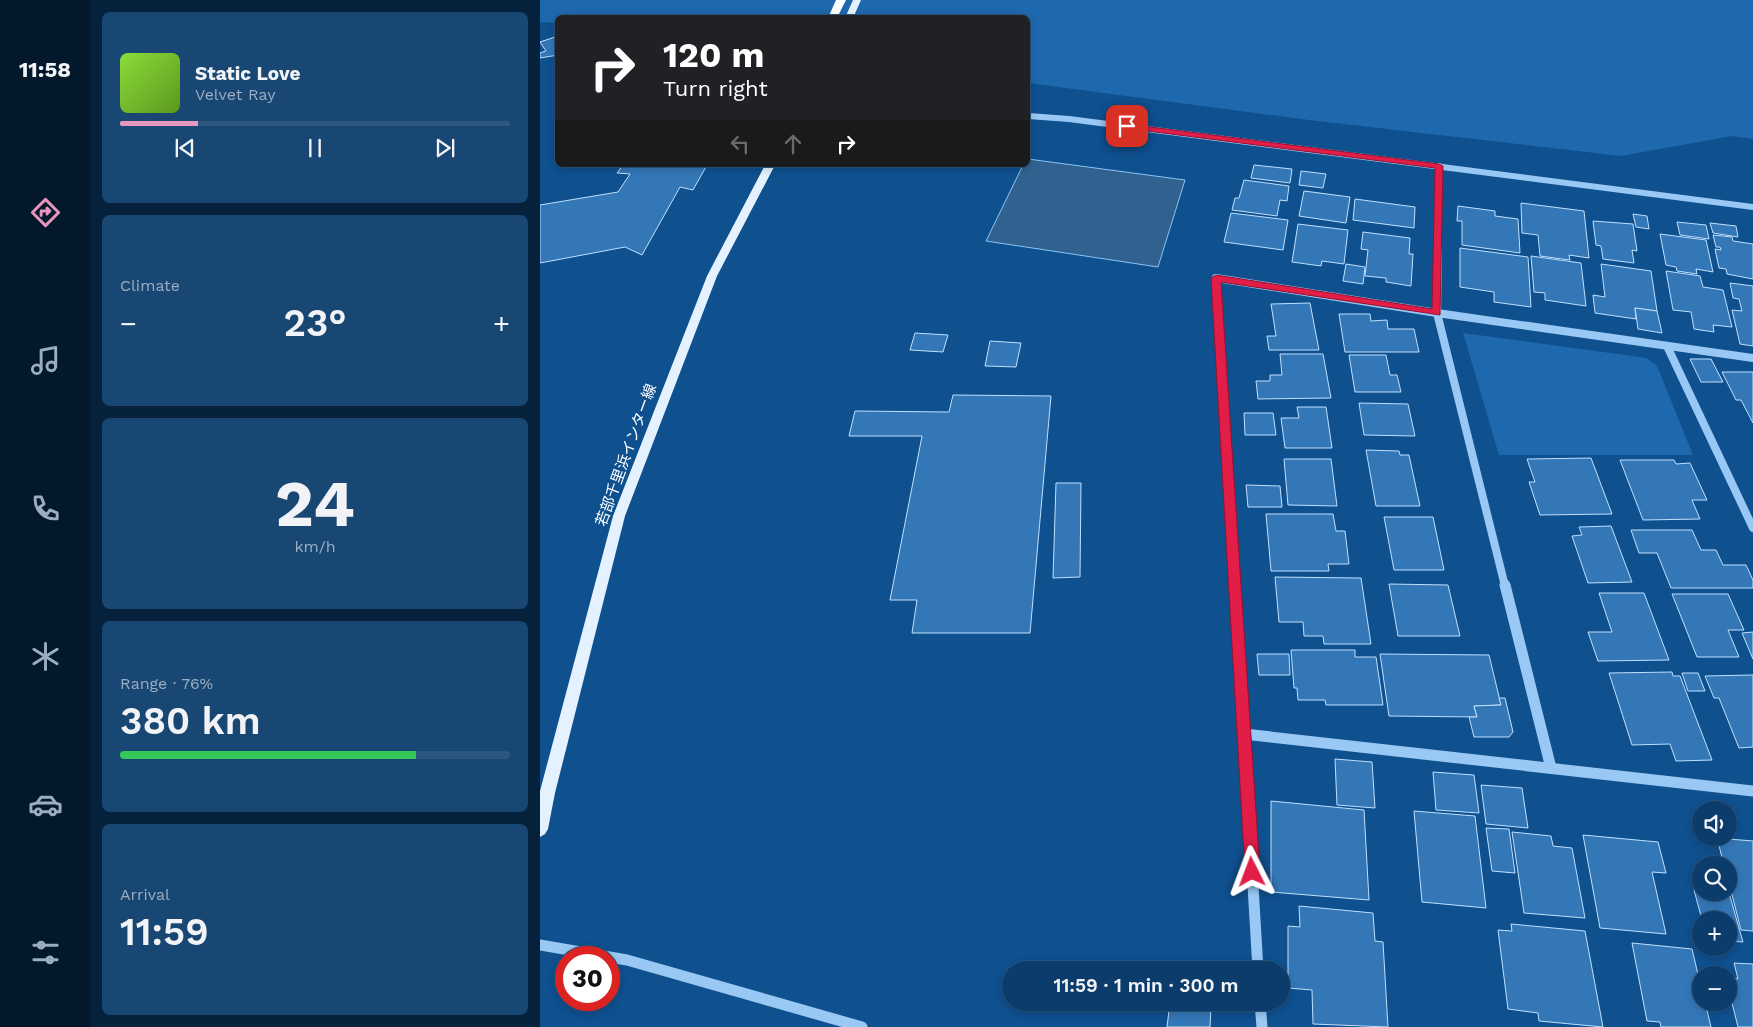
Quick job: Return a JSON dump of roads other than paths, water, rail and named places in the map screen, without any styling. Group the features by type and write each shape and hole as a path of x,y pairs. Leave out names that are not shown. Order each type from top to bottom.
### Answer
{"highway":[{"path":"834,15 841,0"}],"main road":[{"path":"850,15 857,0"},
{"name":"若部千里浜インター線","path":"540,829 547,793 619,516 712,276 769,167"}],"street":[{"path":"1030,116 1439,166 1753,207"},
{"path":"1439,166 1437,313 1551,768"},
{"path":"1257,961 1216,278 1437,313 1753,358"},
{"path":"1667,346 1753,528"},
{"path":"1244,734 1753,791"},
{"path":"540,945 627,960 862,1027"},
{"path":"1261,1011 1262,1027"}]}
